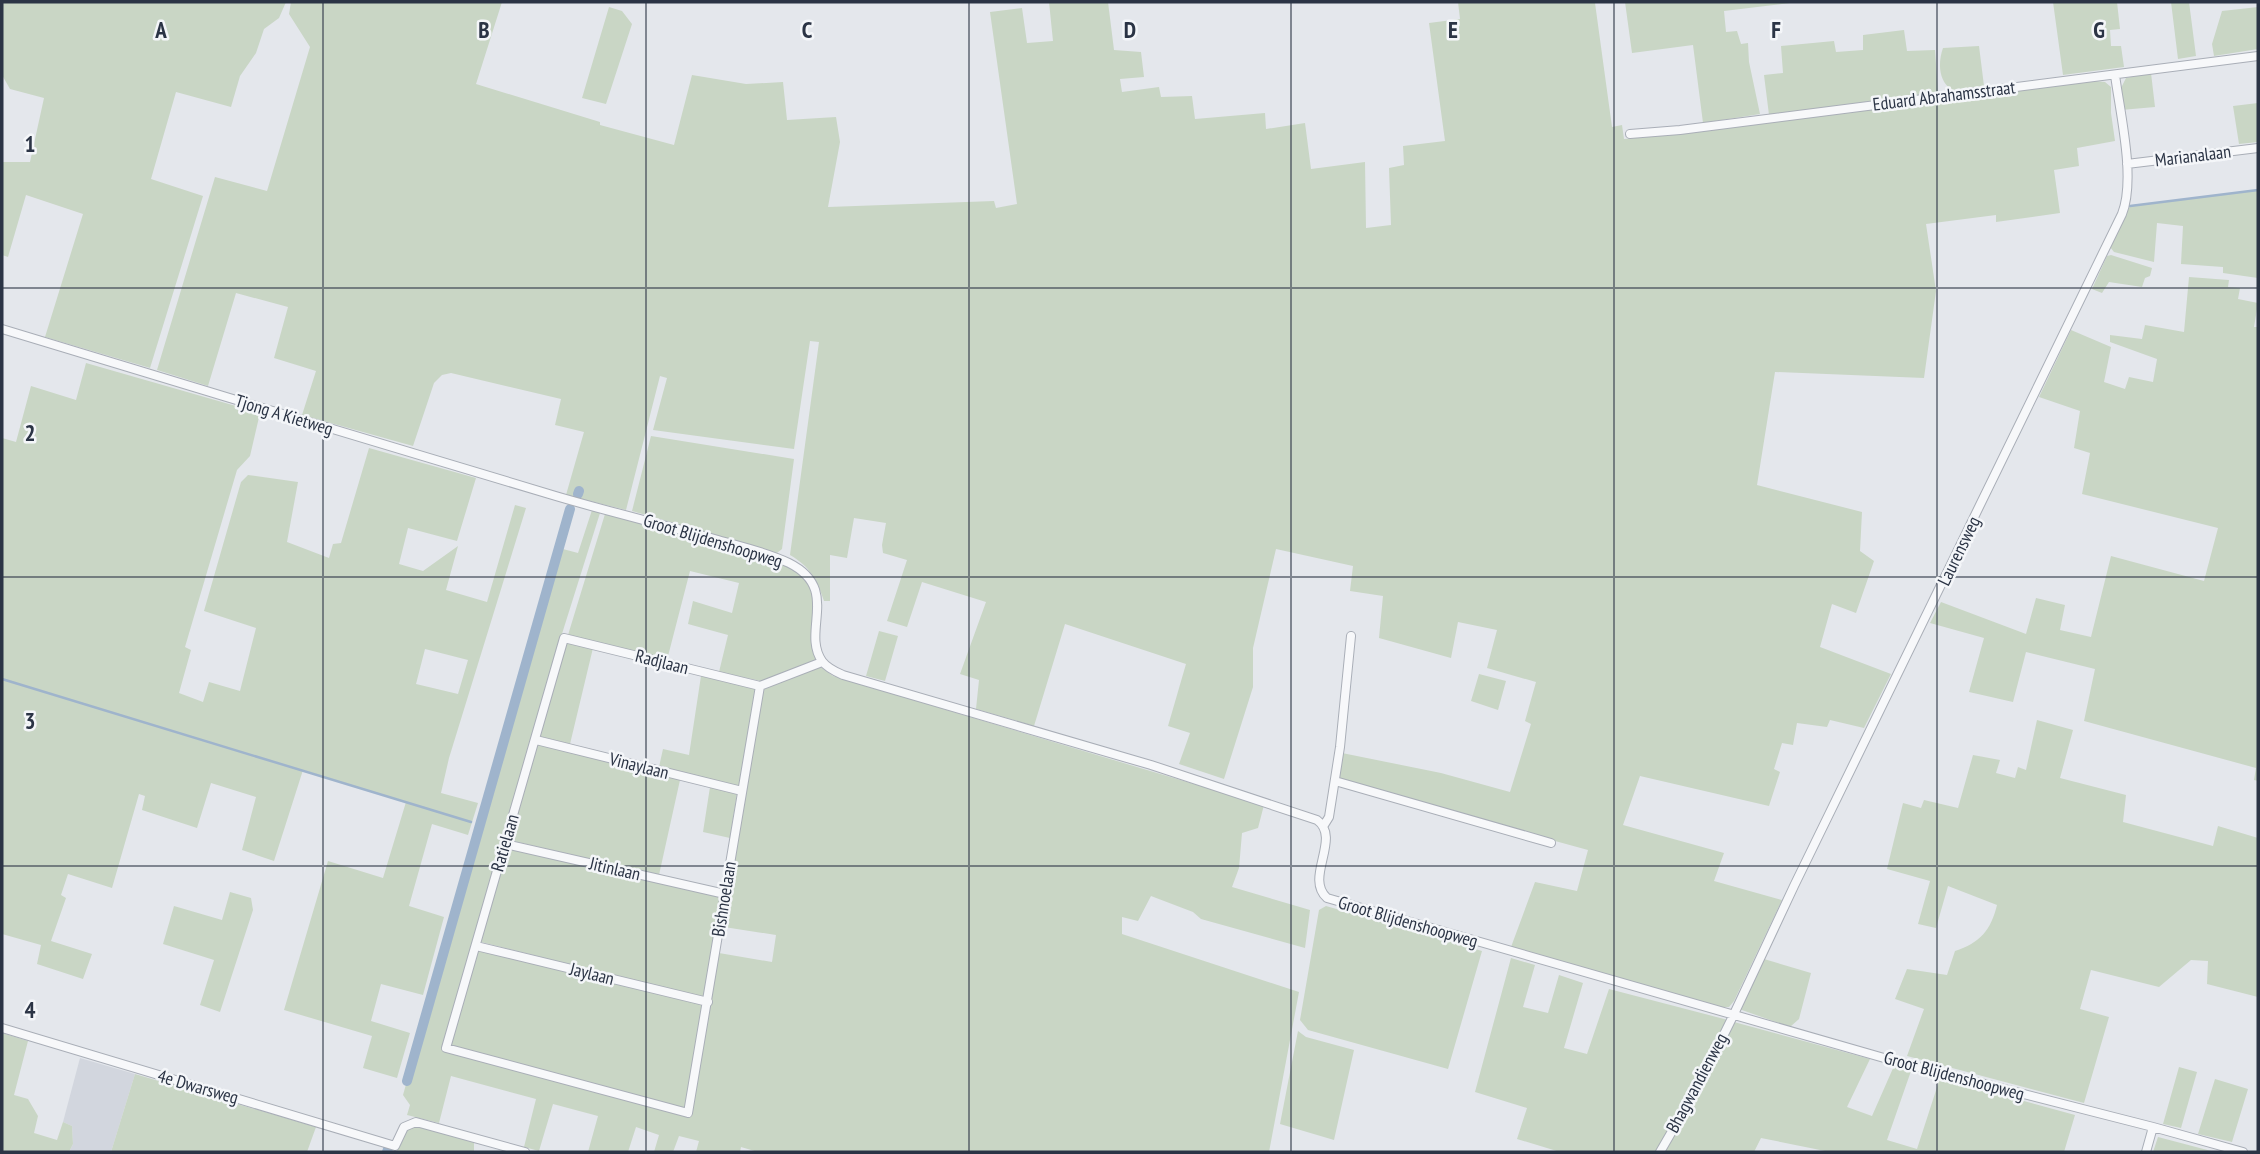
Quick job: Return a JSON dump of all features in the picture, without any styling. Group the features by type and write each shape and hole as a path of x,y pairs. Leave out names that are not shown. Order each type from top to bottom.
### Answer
{"street":[{"name":"Eduard Abrahamsstraat","path":"1630,134 1680,131 2258,56"},
{"name":"Laurensweg","path":"1734,1014 2127,202 2127,164 2116,75"},
{"name":"Marianalaan","path":"2127,164 2258,148"},
{"name":"Tjong A Kietweg","path":"2,329 567,499"},
{"name":"Groot Blijdenshoopweg","path":"567,499 764,553 795,566 815,590 818,605 817,652 822,662"},
{"path":"760,686 822,662 843,675 1151,765 1317,820 1324,825 1329,817 1335,781 1352,636"},
{"name":"Radjlaan","path":"564,638 760,686"},
{"name":"Ratielaan","path":"564,638 446,1048 688,1112"},
{"name":"Bishnoelaan","path":"688,1112 760,686"},
{"name":"Vinaylaan","path":"536,740 741,791"},
{"path":"1335,781 1551,843"},
{"name":"Groot Blijdenshoopweg","path":"1324,825 1326,834 1320,880 1322,894 1327,898 1892,1060 2243,1152"},
{"name":"Jitinlaan","path":"505,844 725,894"},
{"name":"Jaylaan","path":"476,946 708,1002"},
{"name":"Bhagwandienweg","path":"1660,1152 1700,1083 1734,1014"},
{"name":"4e Dwarsweg","path":"2,1028 395,1146 404,1127 416,1122 525,1152"},
{"path":"2146,1152 2153,1127"}],"shaded area":[{"path":"80,1058 135,1074 111,1152 69,1152 73,1144 72,1126 63,1122"}],"green space":[{"path":"2,2 286,2 279,18 264,29 256,53 240,76 231,107 176,92 151,179 203,196 150,368 45,337 83,214 26,195 8,257 2,255 2,162 30,162 44,98 10,89 2,75"},
{"path":"291,2 502,2 476,84 600,122 600,125 674,145 692,75 746,84 783,82 787,120 836,117 840,142 828,207 994,201 996,208 1017,204 990,12 1022,8 1027,43 1053,41 1049,2 1108,2 1114,50 1141,52 1144,77 1120,79 1122,92 1159,87 1161,97 1192,96 1195,119 1265,113 1266,129 1305,123 1311,169 1365,162 1366,228 1391,225 1389,168 1404,165 1403,146 1445,141 1429,23 1460,19 1458,2 1602,2 1595,3 1612,127 1622,125 1624,139 1683,134 2095,81 2105,82 2111,87 2115,141 2077,148 2079,166 2054,170 2060,213 1996,222 1996,215 1926,224 1936,291 1924,378 1775,372 1757,485 1862,512 1860,551 1874,561 1856,613 1832,604 1820,647 1891,674 1864,728 1830,720 1827,727 1797,723 1793,745 1782,743 1774,769 1780,772 1769,806 1640,776 1623,825 1724,853 1714,881 1782,900 1734,1001 1729,1007 1722,1007 1511,947 1535,882 1577,891 1588,850 1336,781 1342,753 1441,773 1510,792 1531,724 1525,721 1536,682 1487,668 1497,630 1458,622 1451,658 1379,638 1383,596 1350,591 1353,566 1276,549 1253,648 1253,687 1224,779 1179,764 1190,733 1168,726 1186,664 1065,624 1034,726 976,709 979,680 960,674 986,602 922,582 907,627 887,621 907,560 883,553 886,523 854,518 847,558 830,555 830,601 824,601 812,574 790,555 819,342 810,341 794,449 653,430 667,378 660,376 626,510 566,495 584,432 555,425 561,399 451,373 442,375 434,383 413,446 302,415 316,371 274,358 288,307 236,293 208,386 157,370 215,177 267,191 310,47 289,14"},
{"path":"1625,2 1798,2 1724,11 1726,32 1737,31 1741,44 1748,43 1749,62 1760,114 1703,123 1693,45 1632,53"},
{"path":"2053,2 2117,2 2120,29 2110,30 2111,46 2121,46 2124,67 2063,75"},
{"path":"2171,2 2189,2 2196,56 2178,59"},
{"path":"609,7 622,11 632,24 606,104 582,98"},
{"path":"2258,7 2258,49 2214,56 2212,44 2222,11"},
{"path":"1904,30 1907,51 1935,50 1938,92 1769,115 1764,75 1783,73 1781,46 1834,41 1836,52 1863,50 1863,35"},
{"path":"1979,46 1984,86 1952,90 1944,82 1940,71 1943,48"},
{"path":"2151,73 2155,107 2121,110 2120,90 2126,78"},
{"path":"2258,103 2258,142 2239,144 2233,106"},
{"path":"2258,190 2258,278 2223,273 2223,267 2181,264 2183,226 2157,223 2154,262 2114,252 2110,247 2130,206"},
{"path":"2107,256 2152,268 2142,287 2109,282 2102,293 2092,289"},
{"path":"2189,277 2229,280 2228,287 2240,288 2238,299 2258,303 2254,327 2258,327 2258,781 2254,780 2256,768 2084,721 2095,669 2026,652 2013,702 1969,692 1984,638 1930,623 1941,602 2026,634 2036,598 2065,605 2060,630 2091,637 2111,556 2204,581 2218,528 2082,494 2090,453 2074,448 2080,411 2039,397 2071,330 2111,347 2104,382 2125,389 2129,377 2153,382 2157,359 2110,342 2110,335 2142,339 2145,325 2184,332"},
{"path":"86,363 260,413 250,456 237,470 185,647 191,650 179,693 203,702 209,682 240,691 256,628 204,611 241,482 248,475 298,482 287,542 329,558 333,544 341,543 369,448 476,478 457,541 408,528 399,564 423,571 458,546 446,590 487,602 515,505 526,508 449,758 441,793 478,803 468,835 432,824 409,906 444,917 423,995 381,984 371,1021 410,1033 397,1078 363,1068 372,1036 284,1010 328,861 383,878 406,802 303,770 274,861 242,850 256,797 211,783 197,828 142,810 145,796 139,794 112,888 68,874 61,895 66,898 51,941 92,954 83,979 37,964 41,945 2,934 2,438 16,442 31,386 76,400","holes":["425,649 468,660 458,694 416,684"]},
{"path":"651,436 794,459 782,549 777,553 632,511"},
{"path":"592,510 600,513 561,637 443,1051 690,1117 719,953 772,962 776,935 724,927 763,688 814,668 822,668 833,676 1264,805 1258,828 1242,833 1239,868 1232,887 1310,910 1305,948 1201,919 1193,912 1151,896 1138,921 1122,917 1122,934 1299,992 1269,1152 758,1152 741,1147 740,1152 696,1152 699,1141 679,1136 673,1152 654,1152 659,1135 636,1127 628,1152 588,1152 598,1116 553,1104 539,1151 524,1147 536,1099 451,1076 439,1123 407,1115 410,1105 403,1095 559,548 578,553"},
{"path":"605,514 779,562 795,570 809,585 816,605 818,660 761,681 719,672 728,635 688,624 693,601 732,613 739,583 690,571 667,660 568,635"},
{"path":"879,631 898,636 885,681 866,676"},
{"path":"567,641 593,648 570,744 540,737"},
{"path":"1479,674 1506,681 1498,710 1471,701"},
{"path":"701,676 755,688 740,787 659,767 663,749 689,755"},
{"path":"2037,720 2073,730 2060,778 2126,795 2123,822 2213,846 2218,826 2258,838 2258,997 2207,984 2208,961 2191,960 2159,987 2091,970 2080,1009 2109,1017 2084,1103 1907,1056 1924,1009 1895,999 1907,969 1947,975 1955,951 1978,940 1988,928 1997,905 1948,886 1936,928 1918,924 1930,881 1887,869 1903,803 1921,808 1924,800 1958,808 1973,755 2000,760 1996,773 2015,778 2018,767 2026,770"},
{"path":"538,744 680,780 659,875 509,840"},
{"path":"710,787 737,793 730,838 703,832"},
{"path":"508,848 721,897 705,998 481,942"},
{"path":"230,892 251,898 253,910 220,1012 200,1005 214,960 163,944 174,906 222,920"},
{"path":"1326,906 1482,951 1448,1069 1308,1030 1300,1020 1319,910"},
{"path":"479,950 705,1005 686,1109 449,1046"},
{"path":"1511,958 1535,965 1523,1007 1548,1013 1559,975 1583,983 1564,1048 1587,1054 1609,989 1728,1020 1656,1152 1560,1152 1517,1139 1527,1108 1475,1092"},
{"path":"1764,959 1811,973 1799,1019 1790,1027 1739,1009"},
{"path":"1734,1022 1870,1059 1847,1107 1872,1116 1894,1066 1911,1071 1887,1140 1917,1149 1940,1078 2075,1115 2064,1152 1830,1152 1761,1138 1754,1152 1665,1152"},
{"path":"1298,1031 1306,1037 1354,1050 1334,1140 1280,1124"},
{"path":"2,1033 28,1041 14,1095 28,1099 38,1116 34,1133 57,1140 63,1122 72,1126 73,1144 69,1152 2,1152"},
{"path":"2179,1067 2197,1072 2181,1128 2163,1124"},
{"path":"135,1074 316,1127 307,1152 111,1152"},
{"path":"2215,1079 2248,1089 2232,1142 2198,1134"},
{"path":"413,1124 474,1142 474,1152 397,1152 401,1136"},
{"path":"2158,1137 2215,1152 2153,1152"}],"waterway":[{"path":"2130,206 2258,190"},
{"path":"407,1081 570,509"},
{"path":"2,679 471,822"}]}
